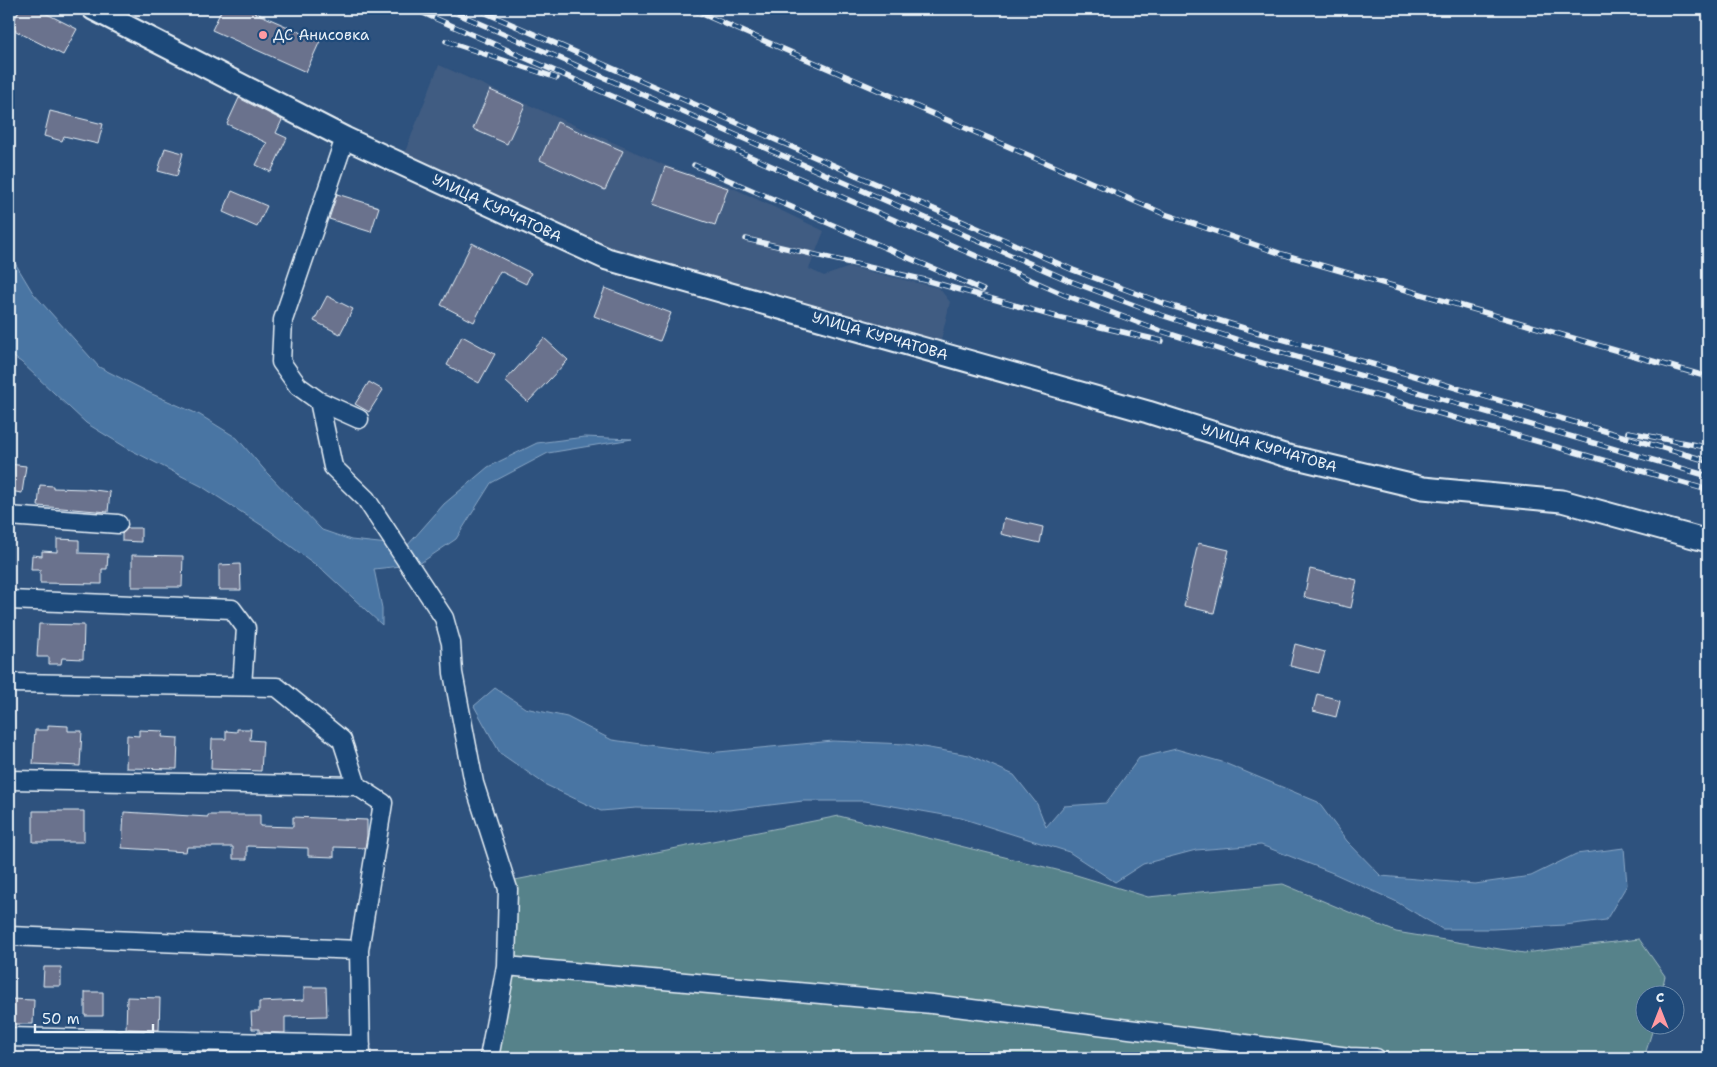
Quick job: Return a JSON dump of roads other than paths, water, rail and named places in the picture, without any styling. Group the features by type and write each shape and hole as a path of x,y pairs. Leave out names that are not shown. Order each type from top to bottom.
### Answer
{"street":[{"name":"УЛИЦА КУРЧАТОВА","path":"93,9 345,138 607,259 1139,409 1284,455 1423,488 1562,500 1708,541"},
{"path":"345,138 283,320 281,362 298,386 319,401 359,419"},
{"path":"319,401 334,467 366,499 396,544 444,618 451,643 453,673 474,783 508,889 506,966 489,1058"},
{"path":"9,516 118,524"},
{"path":"9,600 232,609 246,628 242,686"},
{"path":"9,683 276,687 342,740 357,786"},
{"path":"9,780 357,786 383,803 359,950 361,1052 9,1037"},
{"path":"9,936 359,950"},
{"path":"506,966 932,1004 1348,1057 1376,1058"}],"railway":[{"path":"414,9 1065,295 1158,330 1266,364 1708,490"},
{"path":"447,9 1070,281 1158,314 1248,343 1708,476"},
{"path":"477,9 1073,270 1165,304 1708,461"},
{"path":"691,9 1162,213 1282,254 1708,377"},
{"path":"446,41 557,78"},
{"path":"694,165 983,290"},
{"path":"746,239 925,280 1057,317 1162,341"},
{"path":"1628,432 1701,446"}],"place":[{"name":"ДС Анисовка","path":"263,35"}]}
